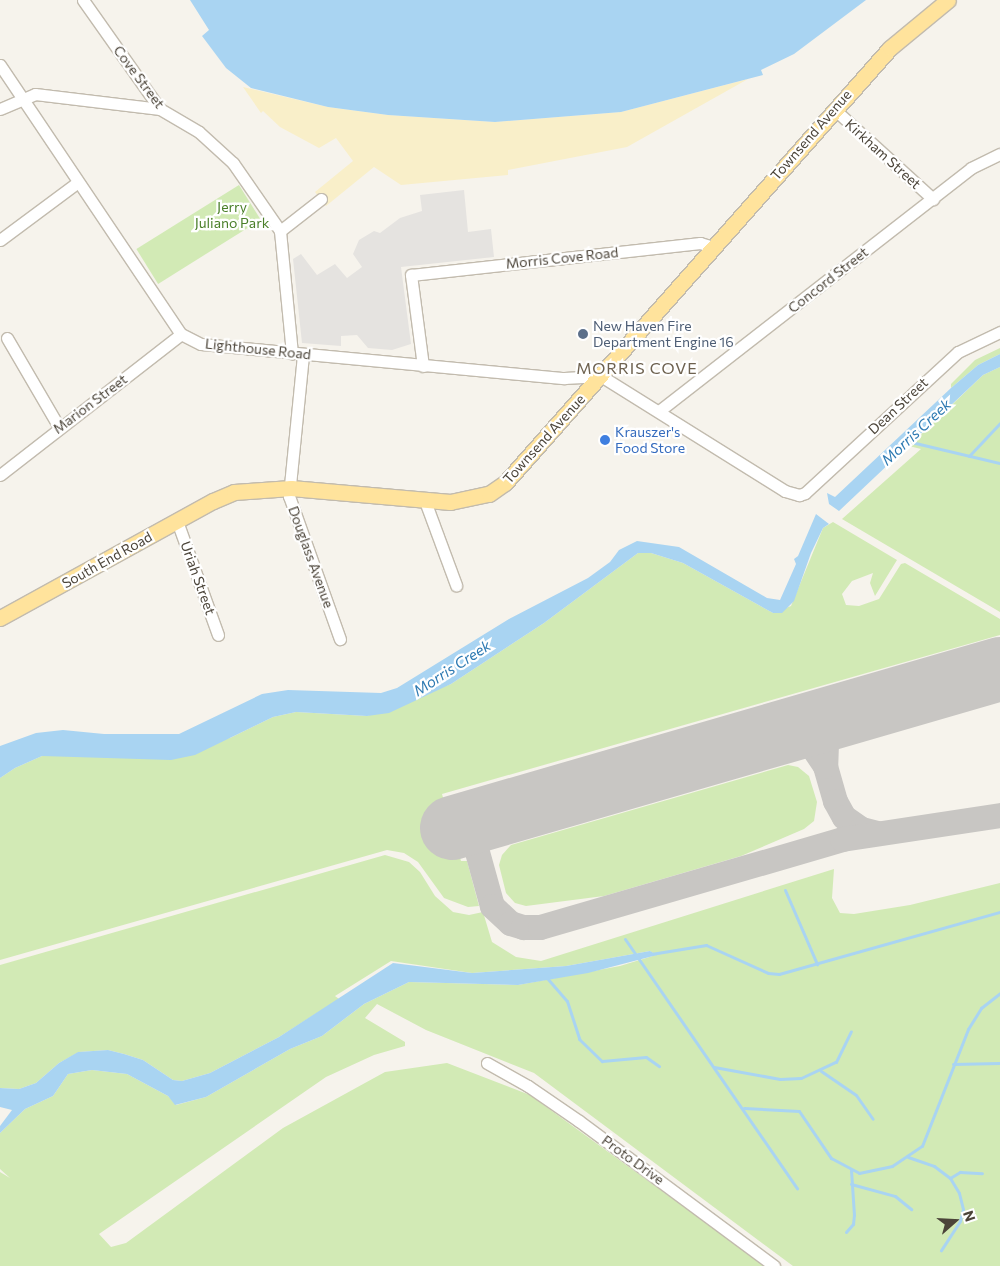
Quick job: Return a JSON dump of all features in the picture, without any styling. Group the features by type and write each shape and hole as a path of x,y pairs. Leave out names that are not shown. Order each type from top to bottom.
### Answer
{"main road":[{"name":"Townsend Avenue","path":"213,500 255,488 291,488 425,501 473,500 505,483 834,109 904,34 948,0"},
{"name":"South End Road","path":"0,618 213,500"}],"street":[{"name":"Cove Street","path":"83,0 160,109 199,132 233,163 280,231 298,354"},
{"path":"0,65 181,334"},
{"path":"0,109 35,94 160,109"},
{"name":"Kirkham Street","path":"834,109 933,199"},
{"name":"Concord Street","path":"659,411 933,199 970,168 1000,154"},
{"path":"0,240 78,182"},
{"path":"280,231 321,199"},
{"name":"Morris Cove Road","path":"423,366 411,275 700,243 713,247"},
{"name":"Dean Street","path":"659,411 677,426 785,491 794,495 805,493 958,352 1000,332"},
{"name":"Lighthouse Road","path":"181,334 201,344 298,354 564,378 600,376"},
{"name":"Marion Street","path":"0,475 59,427 181,334"},
{"path":"7,338 59,427"},
{"name":"Douglass Avenue","path":"298,354 289,496 340,639"},
{"path":"600,376 659,411"},
{"path":"425,501 456,585"},
{"name":"Uriah Street","path":"177,521 218,635"},
{"name":"Proto Drive","path":"486,1063 528,1086 579,1121 774,1266"}],"green space":[{"name":"Jerry Juliano Park","path":"239,185 261,220 158,284 136,249"},
{"path":"1000,348 1000,354 978,365 951,388 951,384 975,360"},
{"path":"1000,367 1000,612 842,519 921,449 909,446 983,375"},
{"path":"833,522 897,560 875,596 870,583 873,573 852,581 842,594 846,605 859,606 879,599 901,564 905,563 1000,619 1000,635 442,794 461,861 467,861 479,906 468,907 444,898 418,862 404,853 387,850 0,960 0,778 15,768 42,756 230,738 273,717 296,712 367,716 451,684 544,623 638,553 651,553 683,563 773,613 791,606 823,528"},
{"path":"788,765 798,767 809,776 817,802 814,821 804,829 741,856 604,896 526,906 515,903 506,893 499,865 502,855 511,845"},
{"path":"385,855 409,862 420,872 435,896 453,912 469,915 483,912 492,942 516,957 541,961 834,869 832,898 840,913 854,914 910,905 1000,883 1000,1266 793,1266 534,1073 426,1030 377,1004 365,1018 405,1042 405,1046 374,1055 326,1077 99,1234 111,1247 126,1243 283,1128 385,1072 447,1063 530,1095 765,1266 0,1266 0,1172 10,1178 0,1169 0,1133 25,1109 53,1096 68,1074 92,1070 127,1074 168,1096 176,1105 206,1097 290,1049 322,1036 364,1004 409,982 518,985 620,966 656,955 650,951 566,966 472,973 391,961 335,996 339,999 279,1037 210,1073 182,1081 173,1080 143,1060 124,1054 108,1050 79,1052 59,1063 36,1083 19,1089 0,1088 0,965"}],"sand":[{"path":"748,79 627,147 508,170 508,175 401,185 374,167 326,206 315,192 353,161 336,138 319,148 280,127 263,111 261,113 243,87 328,107 388,115 495,122 621,112"}],"shaded area":[{"path":"464,190 468,232 491,229 494,257 401,267 411,344 392,350 368,348 357,335 341,336 341,346 302,343 293,259 301,254 317,275 335,264 347,278 362,267 353,254 359,240 374,231 380,233 400,218 422,211 420,195"}],"water":[{"path":"190,0 866,0 794,54 761,70 763,75 621,112 495,122 388,115 328,107 251,88 226,68 202,36 209,30"},
{"name":"Morris Creek","path":"1000,354 1000,367 983,375 839,511 829,504 827,493 835,497 951,388 978,365"},
{"name":"Morris Creek","path":"816,514 829,524 823,528 811,553 794,601 782,613 773,613 683,563 651,553 638,553 544,623 451,684 389,713 367,716 296,712 273,717 195,755 171,760 42,756 15,768 0,778 0,746 36,733 63,730 104,734 179,734 262,694 288,690 381,693 397,688 509,619 588,578 610,562 619,550 637,541 679,547 767,598 780,600 796,564 794,559 798,556"},
{"path":"650,951 657,955 588,973 518,985 409,982 364,1004 322,1036 290,1049 206,1097 175,1105 168,1096 127,1074 92,1070 68,1074 53,1096 25,1109 0,1133 0,1126 12,1110 0,1107 0,1088 19,1089 36,1083 59,1063 78,1052 108,1050 124,1054 143,1060 173,1080 182,1081 210,1073 279,1037 393,963 472,973 566,966"}],"waterway":[{"path":"969,456 1000,423"},
{"name":"Morris Creek","path":"911,442 1000,463"},
{"path":"785,890 817,964"},
{"path":"651,954 706,945 768,973 779,974 1000,912"},
{"path":"625,939 797,1188"},
{"path":"547,978 567,1001 579,1039 602,1061 646,1057 659,1066"},
{"path":"744,1108 799,1111 831,1158 859,1173 892,1166 922,1146 968,1029 981,1008 1000,993"},
{"path":"714,1067 780,1079 801,1078 836,1062 851,1031"},
{"path":"953,1064 1000,1063"},
{"path":"821,1071 856,1095 873,1119"},
{"path":"908,1157 934,1166 950,1178 959,1193 963,1209 960,1221 941,1250"},
{"path":"846,1232 853,1224 854,1215 851,1170"},
{"path":"950,1178 960,1172 982,1173"},
{"path":"851,1184 895,1196 911,1209"}],"taxiway":[{"path":"847,714 826,743 825,766 835,801 844,817 861,829 877,833"},
{"path":"775,734 800,739 811,745 825,766"},
{"path":"469,823 492,906 510,923 523,927 540,927 842,839 1000,815"}],"runway":[{"path":"452,828 1000,669"}],"place":[{"name":"New Haven Fire Department Engine 16","path":"583,334"},
{"name":"Krauszer's Food Store","path":"605,440"}],"district":[{"name":"MORRIS COVE","path":"637,368"}]}
